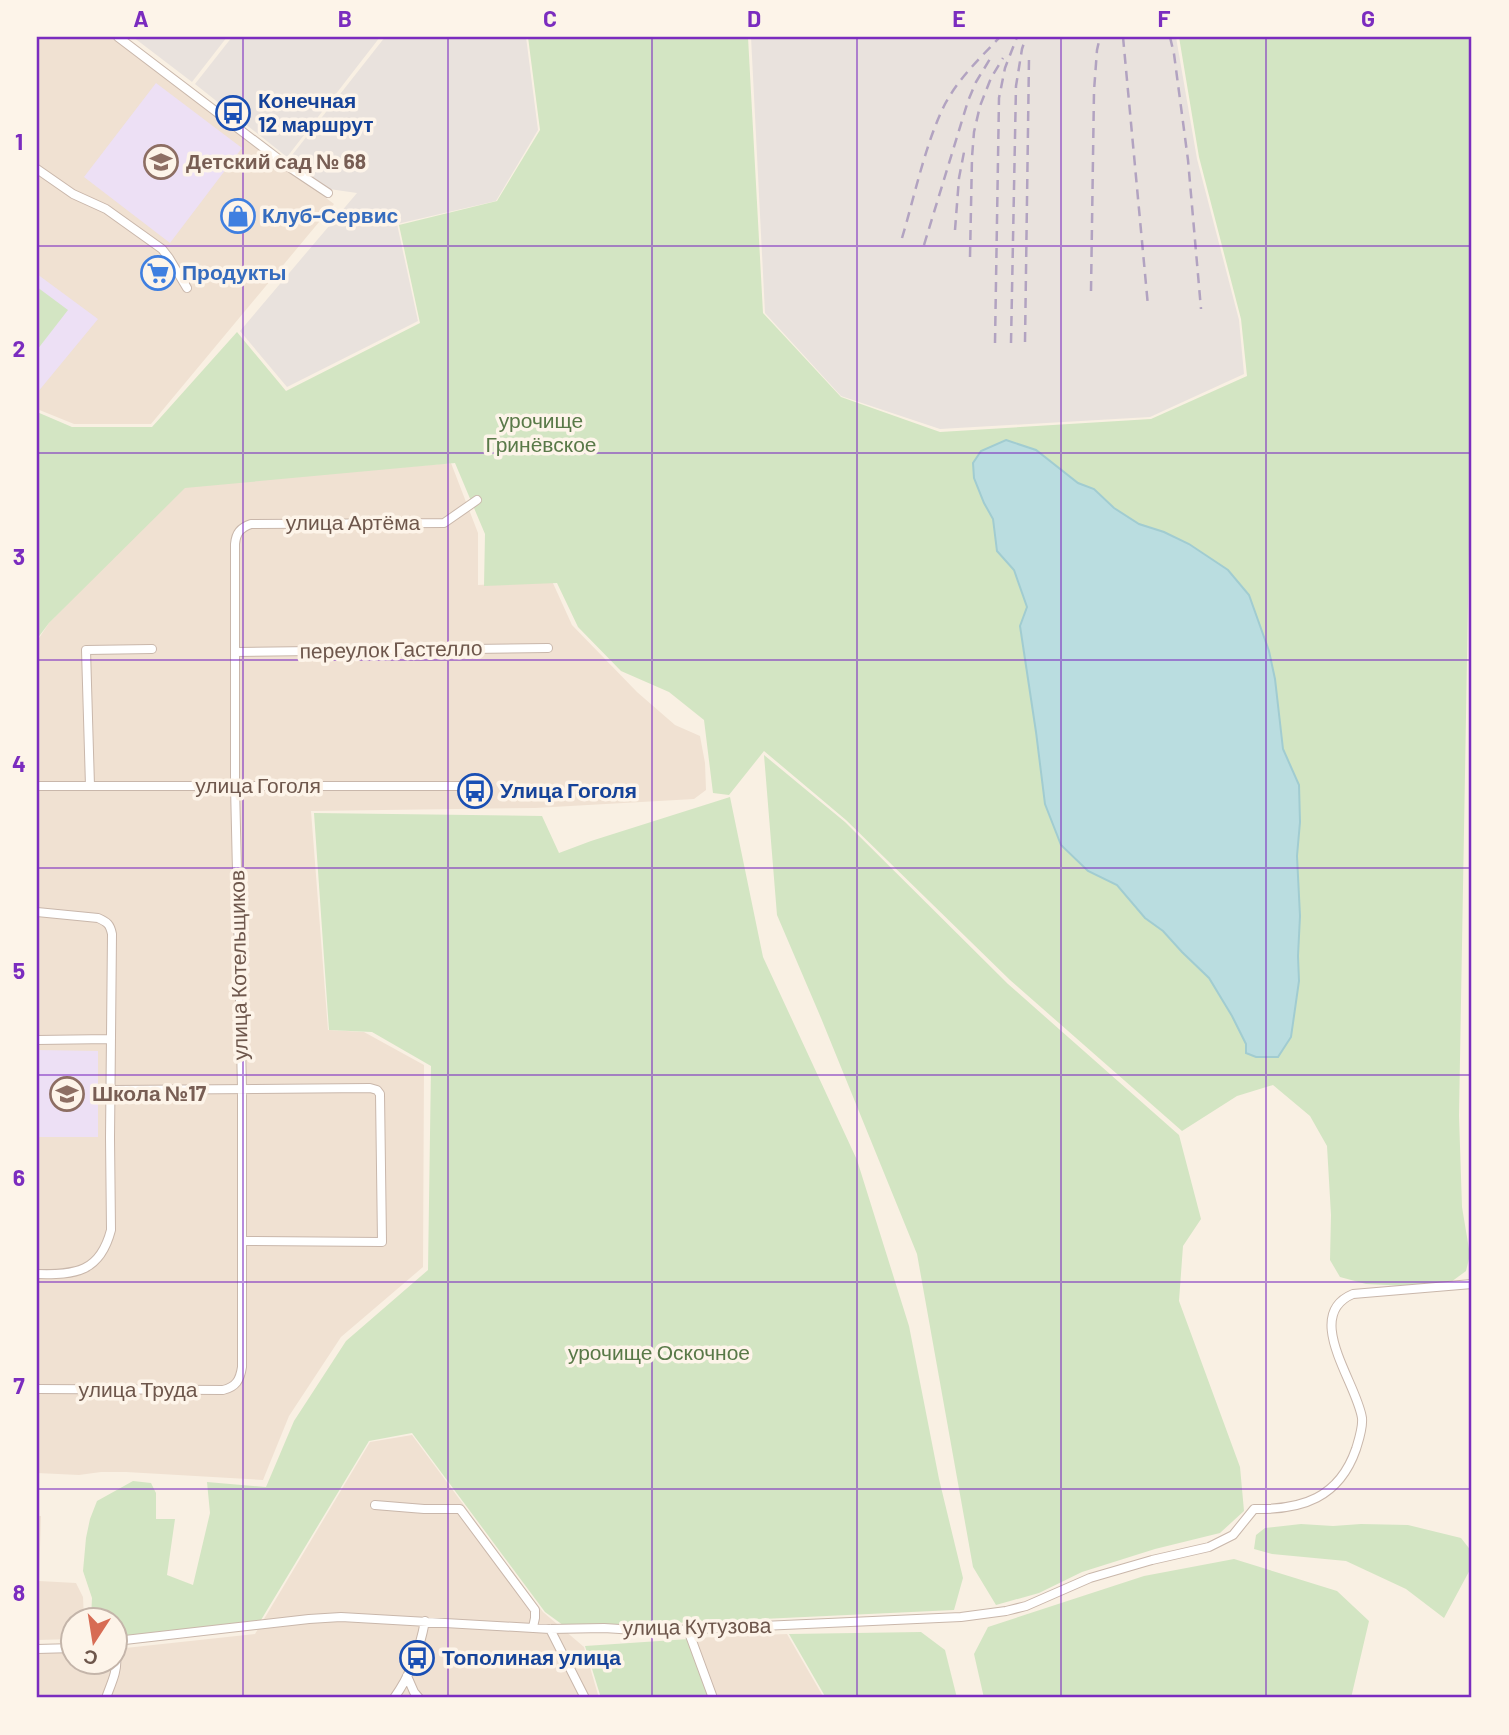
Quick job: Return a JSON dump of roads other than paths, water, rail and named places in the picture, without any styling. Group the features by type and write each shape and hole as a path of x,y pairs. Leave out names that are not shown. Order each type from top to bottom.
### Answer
{"street":[{"path":"118,37 279,160 328,193"},
{"path":"37,169 73,194 106,209 162,249 187,288"},
{"name":"улица Артёма","path":"235,544 239,531 251,524 444,523 477,500"},
{"name":"улица Котельщиков","path":"235,544 235,786 242,1088 242,1367 236,1384"},
{"name":"переулок Гастелло","path":"235,652 548,648"},
{"path":"90,786 86,650 152,649"},
{"name":"улица Гоголя","path":"37,786 479,786"},
{"path":"37,912 91,916 107,922 111,928 111,1230 99,1257 87,1267 63,1275 37,1274"},
{"path":"37,1040 110,1040"},
{"path":"110,1090 377,1090 382,1099 382,1242 242,1241"},
{"name":"улица Кутузова","path":"130,1639 330,1618 651,1632 961,1617 1026,1606 1090,1578 1209,1547 1233,1535 1254,1509 1279,1510 1322,1496 1341,1478 1353,1458 1362,1419 1333,1340 1333,1312 1337,1304 1353,1294 1472,1284"},
{"name":"улица Труда","path":"37,1389 223,1390 236,1384"},
{"path":"375,1505 460,1509 535,1610 533,1627"},
{"path":"394,1698 407,1676 425,1621"},
{"path":"550,1629 585,1698"},
{"path":"688,1630 713,1698"},
{"path":"37,1649 60,1648"},
{"path":"106,1698 114,1676"},
{"path":"407,1676 419,1698"}],"water":[{"path":"1006,440 1036,450 1078,483 1094,489 1114,508 1139,524 1189,544 1228,570 1249,595 1269,651 1283,749 1299,785 1299,981 1291,1037 1278,1057 1256,1057 1246,1053 1246,1044 1209,978 1163,931 1145,918 1117,885 1088,871 1061,845 1045,804 1020,626 1027,607 1014,570 997,551 993,519 974,478 973,463 981,451"}],"railway":[{"path":"902,238 926,153 945,104 963,77 1000,37"},
{"path":"995,343 999,98 1005,68 1017,37"},
{"path":"1011,343 1016,86 1026,37"},
{"path":"1091,291 1094,91 1100,37"},
{"path":"1123,37 1148,306"},
{"path":"1170,37 1188,160 1201,309"},
{"path":"924,245 968,101 993,54"},
{"path":"970,257 974,132 980,106 991,78 1003,58"},
{"path":"1025,342 1029,58"},
{"path":"955,230 959,178 965,147"}],"place":[{"name":"Конечная 12 маршрут","path":"233,113"},
{"name":"Детский сад № 68","path":"161,162"},
{"name":"Клуб-Сервис","path":"238,216"},
{"name":"Продукты","path":"158,273"},
{"name":"Улица Гоголя","path":"475,791"},
{"name":"Школа №17","path":"67,1094"},
{"name":"Тополиная улица","path":"417,1658"}],"park label":[{"name":"урочище Гринёвское","path":"541,433"},
{"name":"урочище Оскочное","path":"659,1353"}]}
